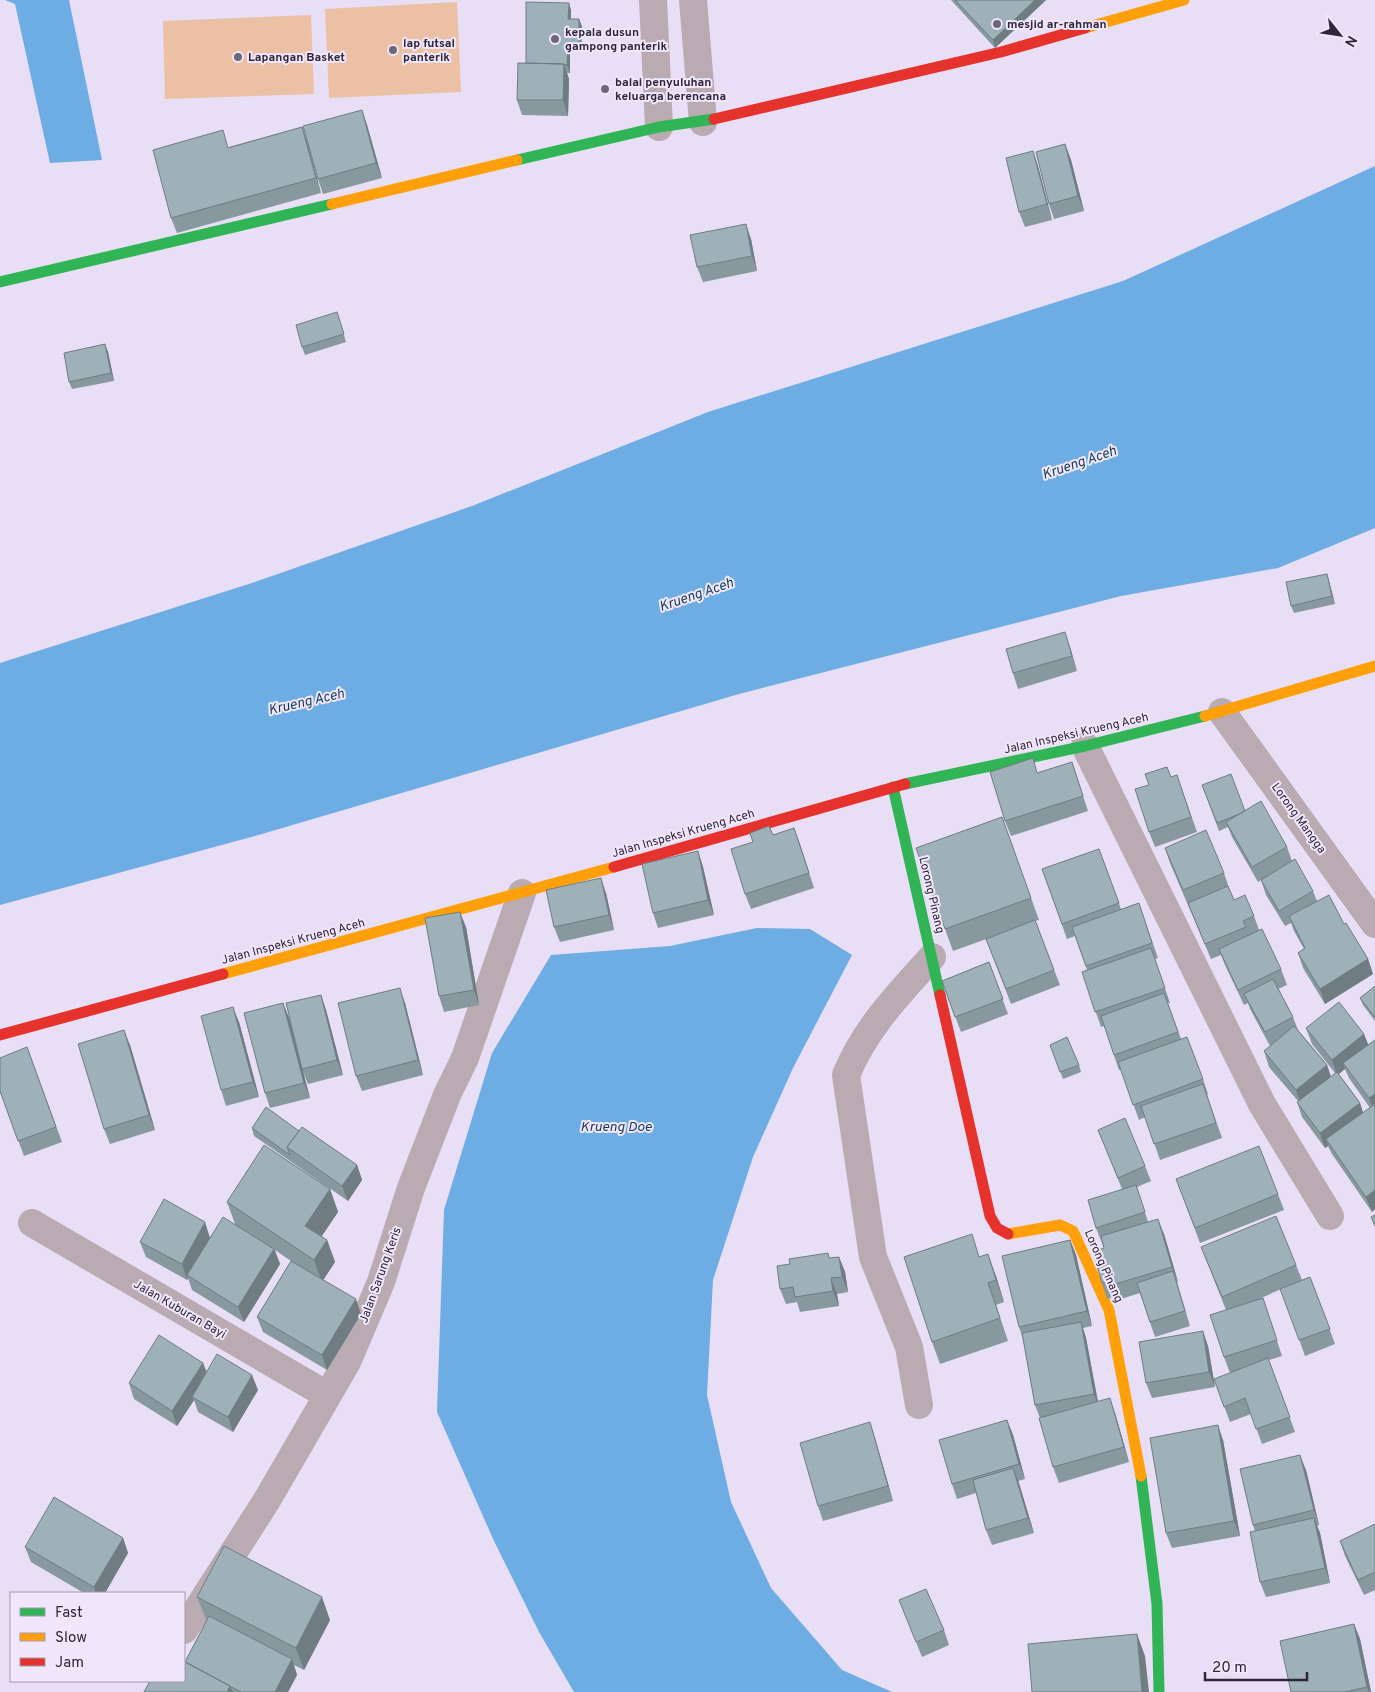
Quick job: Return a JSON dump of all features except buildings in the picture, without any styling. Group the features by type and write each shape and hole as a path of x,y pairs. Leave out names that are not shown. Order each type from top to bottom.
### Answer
{"street":[{"path":"653,0 659,127"},
{"path":"693,0 703,122"},
{"path":"0,282 659,127 703,122 1001,52 1184,0"},
{"name":"Jalan Inspeksi Krueng Aceh","path":"0,1035 522,893 894,787 1086,746 1222,712 1375,666"},
{"name":"Lorong Mangga","path":"1222,712 1375,924"},
{"path":"1086,746 1262,1104 1330,1216"},
{"name":"Lorong Pinang","path":"894,787 990,1216 997,1228 1006,1234 1060,1224 1073,1231 1109,1310 1146,1508 1157,1604 1159,1692"},
{"name":"Jalan Sarung Keris","path":"185,1628 267,1500 346,1362 381,1282 410,1188 447,1095 465,1058 522,893"},
{"path":"920,1405 909,1347 873,1257 846,1075 856,1052 884,1010 932,957"},
{"name":"Jalan Kuburan Bayi","path":"32,1223 328,1395"}],"shaded area":[{"name":"lap futsal panterik","path":"457,2 461,92 329,98 325,9"},
{"name":"Lapangan Basket","path":"311,15 314,94 165,99 163,21"}],"water":[{"path":"5,0 69,0 102,160 50,163 15,4"},
{"name":"Krueng Aceh","path":"1375,166 1375,528 1278,568 1121,596 739,694 255,836 0,905 0,663 255,582 472,506 708,412 1123,281"},
{"name":"Krueng Doe","path":"757,928 810,929 852,955 793,1068 753,1157 713,1280 707,1395 731,1502 771,1588 842,1670 892,1692 574,1692 539,1632 494,1541 437,1412 444,1210 492,1053 551,955 670,946"}],"traffic: fast":[{"path":"517,160 659,127 714,119"},
{"path":"0,282 332,204"},
{"path":"905,784 1085,746 1205,716"},
{"path":"893,787 940,995"},
{"path":"1141,1476 1157,1604 1159,1692"}],"traffic: slow":[{"path":"1085,28 1184,0"},
{"path":"332,204 517,160"},
{"path":"1205,716 1375,666"},
{"path":"223,974 614,867"},
{"path":"1008,1234 1060,1225 1073,1231 1109,1310 1141,1476"}],"traffic: jam":[{"path":"714,119 1001,52 1085,28"},
{"path":"614,867 905,784"},
{"path":"0,1035 223,974"},
{"path":"940,995 990,1216 997,1228 1008,1234"}],"place":[{"name":"mesjid ar-rahman","path":"997,24"},
{"name":"kepala dusun gampong panterik","path":"555,39"},
{"name":"lap futsal panterik","path":"393,50"},
{"name":"Lapangan Basket","path":"238,57"},
{"name":"balai penyuluhan keluarga berencana","path":"605,89"}]}
